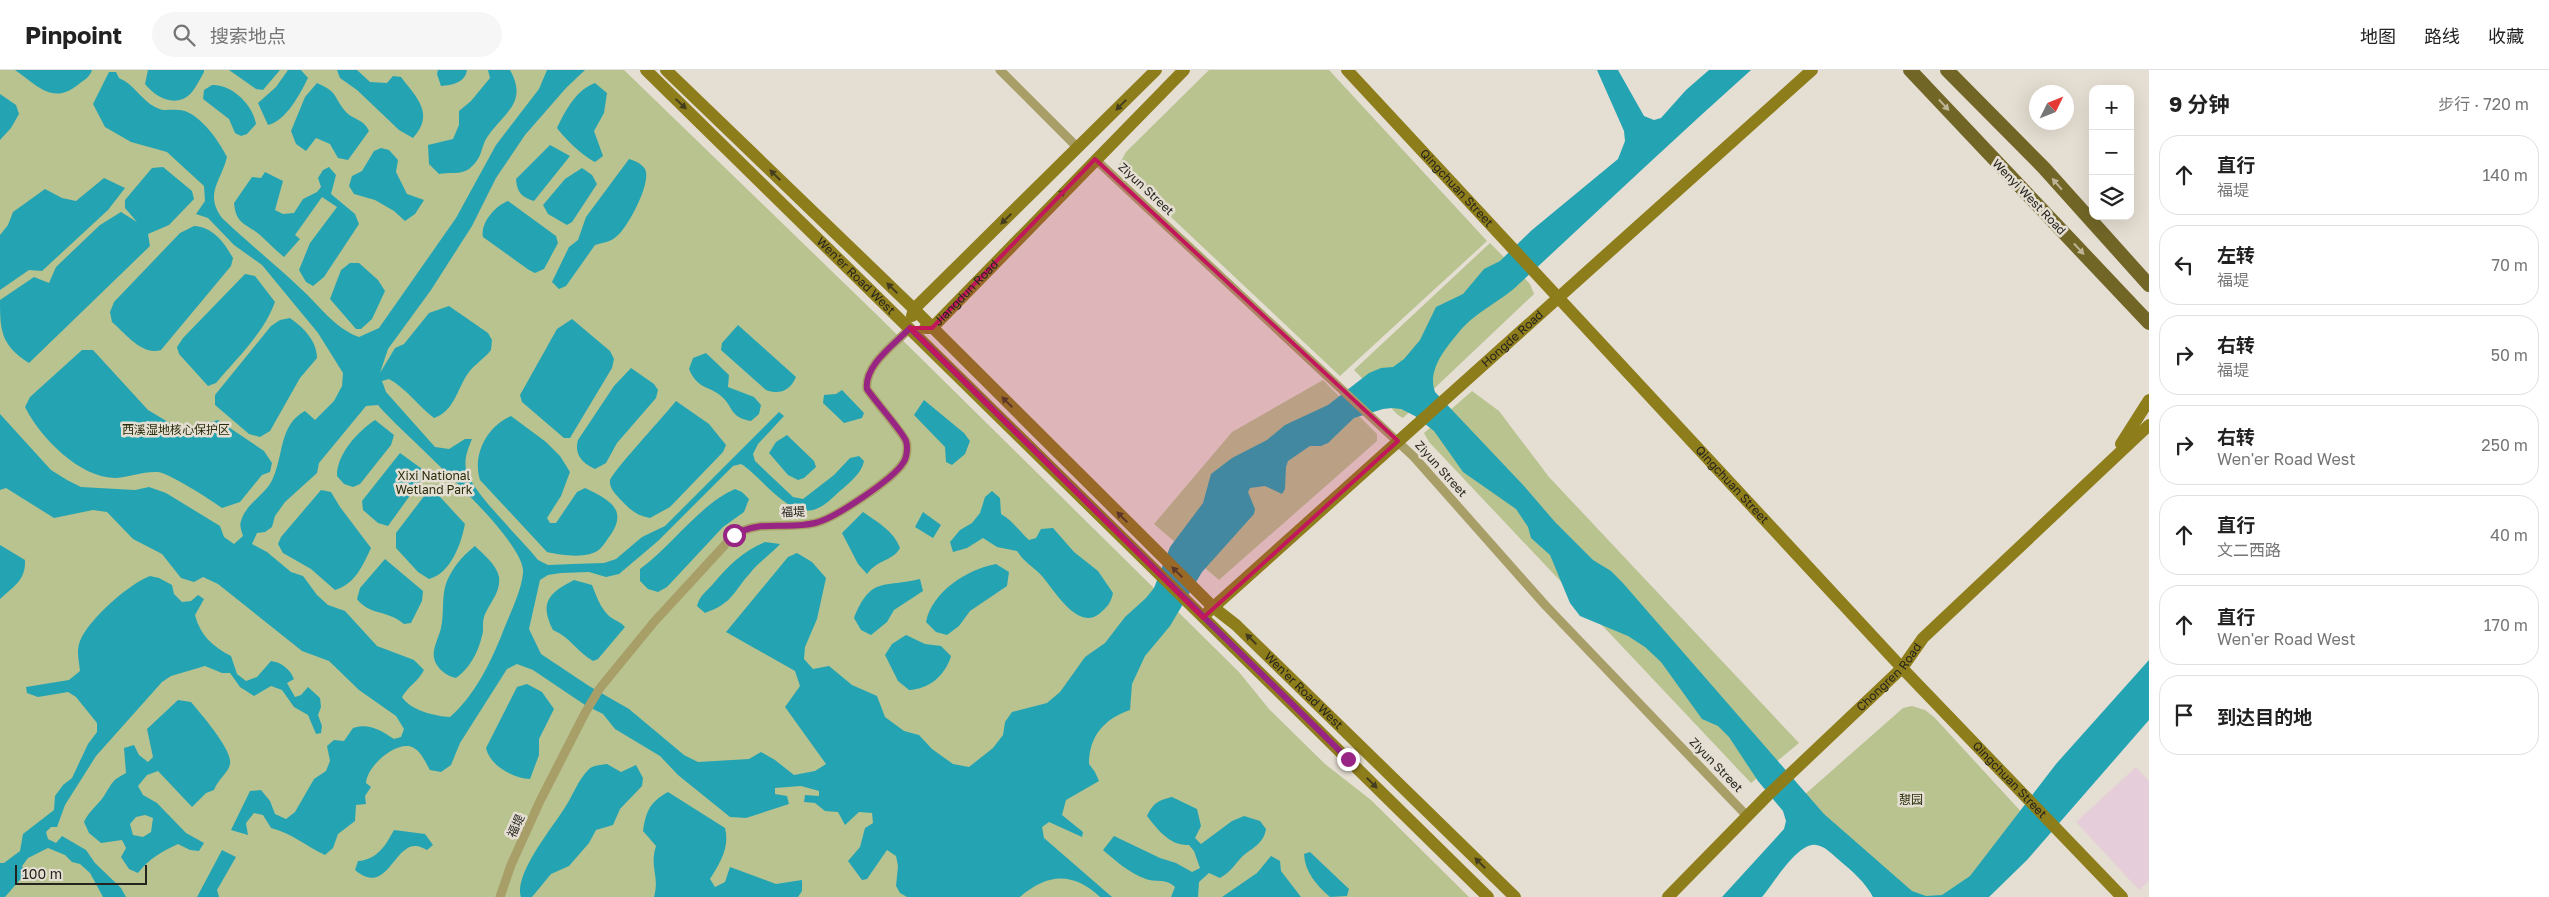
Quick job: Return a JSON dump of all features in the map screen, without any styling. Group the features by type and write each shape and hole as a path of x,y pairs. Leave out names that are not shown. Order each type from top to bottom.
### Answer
{"main road":[{"name":"Wen'er Road West","path":"646,70 1488,897"},
{"name":"Wen'er Road West","path":"666,70 914,309 1212,607 1236,625 1515,897"},
{"name":"Jiangdun Road","path":"914,309 1156,70"},
{"name":"Jiangdun Road","path":"910,328 932,328 1184,70"},
{"name":"Qingchuan Street","path":"1347,70 1505,243 1902,668 2029,798 2122,897"},
{"name":"Hongde Road","path":"1203,618 1212,607 1812,70"},
{"name":"Wenyi West Road","path":"1910,70 2149,323"},
{"path":"1947,70 2044,168 2149,285"},
{"path":"910,328 914,309"},
{"name":"Chongren Road","path":"2112,459 2149,400"},
{"name":"Chongren Road","path":"1668,897 1767,796 1902,668 1923,638 2149,425"}],"street":[{"path":"1000,70 1078,148"},
{"name":"Ziyun Street","path":"1095,159 1398,442 1546,606 1747,816"},
{"name":"福堤","path":"500,897 511,865 540,802 585,713 600,688 654,622 734,535 745,528 760,524 816,523 838,513 858,500 903,464 907,454 906,441 867,389 866,378 872,367 910,328"}],"highlighted area":[{"path":"1095,159 1398,441 1203,618 910,328 932,328"}],"shaded area":[{"path":"2136,767 2149,781 2149,881 2139,890 2076,822"}],"green space":[{"name":"Xixi National Wetland Park","path":"0,70 624,70 876,314 1239,672 1269,709 1325,764 1371,800 1469,897 0,897"},
{"path":"1209,70 1329,70 1487,241 1340,376 1122,171 1119,165 1126,152"},
{"path":"1490,243 1530,284 1534,294 1403,418 1354,370"},
{"path":"1323,380 1377,434 1377,441 1219,580 1154,524 1232,432"},
{"path":"1472,391 1499,411 1549,477 1799,743 1751,783 1429,442 1424,433"},
{"name":"憇园","path":"1912,706 1925,710 1934,717 2026,817 1979,874 1946,897 1913,897 1802,797 1903,708"}],"water":[{"path":"15,70 92,70 83,81 70,90 53,93 38,87"},
{"path":"148,70 204,70 204,72 192,92 180,100 173,101 155,94 145,84"},
{"path":"229,70 280,70 263,90 256,89"},
{"path":"288,70 301,70 308,78 297,99 286,113 268,125 258,103 276,87"},
{"path":"337,70 357,70 370,82 387,83 393,76 401,77 418,99 423,114 423,121 413,138 399,130 357,90 340,78"},
{"path":"438,70 467,70 461,81 441,86 437,74"},
{"path":"488,70 510,70 517,90 512,106 488,136 474,165 466,171 439,174 429,164 428,145 453,139 459,125 459,111 471,101 490,78"},
{"path":"547,70 585,70 566,88 525,135 496,178 472,226 431,290 388,349 380,373 395,348 404,344 429,313 449,306 488,333 492,340 491,350 469,372 447,410 434,418 389,379 382,381 386,392 435,447 449,449 465,439 472,439 466,461 466,469 470,479 487,502 538,560 548,565 604,563 616,559 642,537 665,526 779,412 784,416 758,444 753,454 755,461 793,497 803,499 834,475 850,458 859,456 864,461 861,470 855,478 829,501 819,508 806,511 796,508 776,495 741,464 733,466 658,541 619,574 606,577 589,572 561,573 548,575 540,580 529,629 541,654 589,686 629,709 684,755 698,762 749,759 761,752 794,775 815,771 826,764 785,707 800,686 795,671 726,632 788,557 797,553 812,562 826,578 817,619 805,647 804,659 813,669 829,666 852,685 877,696 885,717 904,731 919,735 932,749 953,764 969,767 993,748 1003,735 1005,722 1012,712 1047,703 1060,692 1085,657 1105,643 1125,617 1146,598 1154,588 1170,547 1203,503 1211,474 1232,458 1267,440 1285,425 1328,405 1369,373 1381,368 1393,367 1404,359 1420,340 1436,307 1463,294 1484,269 1500,261 1532,230 1618,159 1625,141 1624,131 1597,70 1618,70 1644,116 1654,120 1661,118 1686,90 1709,70 1751,70 1513,290 1481,312 1459,332 1448,345 1435,368 1433,384 1435,392 1524,486 1555,522 1593,560 1611,571 1622,582 1824,814 1912,891 1926,896 1942,895 1970,876 2056,764 2149,660 2149,720 2027,860 1989,897 1873,897 1866,886 1853,873 1828,851 1816,845 1809,846 1794,857 1762,897 1722,897 1784,829 1786,821 1783,811 1758,781 1729,737 1718,726 1702,719 1661,662 1645,647 1628,636 1580,616 1570,603 1550,555 1531,538 1528,527 1516,509 1463,472 1434,431 1415,416 1401,409 1392,408 1354,418 1328,443 1321,446 1310,446 1288,461 1285,489 1282,494 1265,486 1250,488 1248,492 1255,509 1254,514 1202,572 1170,626 1145,656 1132,684 1130,710 1113,718 1095,737 1089,764 1099,781 1066,800 1062,815 1083,832 1082,837 1049,822 1042,827 1044,838 1112,897 1100,897 1080,883 1060,879 1041,883 1020,897 907,897 900,893 896,886 898,866 896,856 887,850 867,879 862,880 848,861 860,847 865,828 873,823 872,813 859,812 845,825 838,812 825,811 815,803 804,802 805,795 819,796 819,791 801,786 775,788 775,794 787,796 789,804 746,818 730,817 678,775 660,756 615,729 603,714 585,705 533,670 517,664 507,669 460,743 451,765 441,772 430,770 419,752 409,746 395,749 382,758 367,777 366,783 371,787 365,796 366,804 356,805 355,821 338,834 333,848 325,855 292,836 271,828 263,815 254,813 246,823 248,835 231,830 250,791 261,790 270,801 275,814 286,819 295,812 314,779 326,771 330,761 327,746 334,740 344,741 353,728 369,727 379,730 394,739 401,737 404,729 396,716 359,690 329,661 302,651 218,584 203,577 194,582 181,578 162,554 133,539 107,512 93,510 54,518 6,488 0,490 0,414 51,470 67,480 81,487 135,490 149,487 166,493 220,526 224,537 234,544 243,536 240,525 247,509 266,489 273,478 286,432 291,424 305,411 315,420 334,401 342,386 343,373 318,333 262,265 234,245 208,218 196,214 205,201 204,186 167,152 131,142 105,127 93,104 109,72 116,72 119,78 129,84 158,109 186,111 200,121 219,143 227,157 214,194 214,201 222,218 290,279 334,322 359,337 379,328 456,218 496,145 539,89","holes":["378,405 461,487 505,536 519,557 523,573 514,604 487,668 467,699 450,717 423,712 406,702 402,697 424,670 414,660 377,646 345,611 328,605 317,595 303,576 291,572 267,552 252,544 257,533 265,532 272,527 275,516 285,502 317,473 319,463 366,406"]},
{"path":"317,83 332,92 345,111 364,124 369,131 348,160 338,158 330,144 316,138 306,151 296,144 291,131 305,97"},
{"path":"595,83 607,93 604,113 594,131 603,156 595,162 574,147 557,128 577,96 588,86"},
{"path":"212,85 227,88 234,92 251,110 256,124 247,134 241,136 235,133 229,119 203,99 204,90"},
{"path":"0,94 16,105 19,114 11,128 0,140"},
{"path":"550,145 570,156 534,201 526,198 521,193 517,187 516,179"},
{"path":"381,148 389,150 398,160 396,172 407,194 424,200 415,214 405,221 394,211 375,200 354,194 349,186 352,176 362,171 374,151"},
{"path":"629,159 642,165 646,175 642,194 633,214 615,238 595,245 566,286 559,289 552,282 569,247 578,240 586,217"},
{"path":"163,167 192,191 194,199 169,225 148,234 150,246 29,363 13,350 4,336 0,300 34,277 49,283 56,267 100,225 121,212 137,222 125,208 125,200 152,168"},
{"path":"329,167 336,175 331,194 355,214 359,224 324,277 313,286 306,282 299,270 310,243 337,207 322,197 295,235 300,239 284,257 260,235 239,220 234,203 252,177 261,178 265,172 283,181 275,210 283,214 294,213 303,199 317,192 321,187 318,178 323,170"},
{"path":"582,168 592,175 597,184 572,222 567,225 548,214 543,205 565,179"},
{"path":"104,178 125,188 108,210 42,271 29,270 0,290 0,235 8,225 13,212 45,189 62,198 76,201"},
{"path":"508,201 556,236 558,243 544,269 535,273 529,270 483,237 486,221 498,207"},
{"path":"194,226 207,229 222,241 233,258 231,266 161,350 147,350 134,342 112,322 110,312 114,302 180,233"},
{"path":"350,263 359,263 378,280 385,291 372,319 361,329 356,329 330,299 341,270"},
{"path":"245,274 255,276 275,302 257,335 216,383 208,386 179,354 177,347 183,338"},
{"path":"290,318 309,335 315,346 317,358 300,378 270,431 260,437 249,434 215,405 215,395 271,326 280,320"},
{"path":"572,319 610,351 614,359 612,368 570,438 564,438 522,402 520,395 557,329"},
{"path":"738,325 796,377 791,386 780,392 766,390 721,350 722,343"},
{"path":"82,350 93,350 148,410 183,431 218,420 264,451 272,463 270,472 262,475 240,502 222,508 190,487 158,472 147,472 116,478 88,471 75,463 62,454 40,431 25,407 30,397"},
{"path":"706,353 729,375 728,387 754,397 761,405 759,414 751,421 735,414 721,396 700,384 692,376 689,369 693,358"},
{"path":"631,368 654,384 658,390 656,398 617,443 606,463 595,469 580,458 577,450 578,440 614,386"},
{"path":"842,390 864,413 862,418 844,423 823,403 824,395 836,394"},
{"path":"924,400 964,433 970,441 965,454 952,465 946,462 945,447 914,415"},
{"path":"676,401 709,424 726,445 723,452 670,507 650,518 642,516 634,512 614,492 610,481 619,467"},
{"path":"511,416 546,442 560,456 570,472 561,496 547,518 550,523 556,523 577,492 585,488 602,497 614,507 617,513 615,528 598,550 588,555 576,556 547,552 480,480 478,461 484,442 495,427"},
{"path":"375,420 394,435 391,445 360,484 353,487 344,484 337,476 340,460 355,437"},
{"path":"787,435 814,461 816,467 804,478 798,480 788,475 769,453 776,442"},
{"path":"400,453 422,469 424,476 388,526 378,523 363,510 362,501"},
{"path":"431,487 465,524 454,557 443,571 429,579 418,572 396,548 396,533"},
{"path":"735,489 742,492 749,499 744,512 723,527 667,587 658,592 648,589 640,581 640,569 652,560 698,515 722,496"},
{"path":"321,490 331,492 371,548 353,579 348,584 335,590 311,569 283,553 278,544 281,537"},
{"path":"992,491 1000,498 1001,514 1029,540 1036,538 1041,529 1053,528 1074,552 1098,571 1113,593 1110,602 1099,614 1091,618 1082,617 1074,613 1017,551 997,547 983,538 967,548 953,552 950,542 960,530 972,523 980,513 985,497"},
{"path":"863,512 889,532 900,548 867,574 858,564 842,533"},
{"path":"923,512 941,525 933,538 915,527"},
{"path":"765,542 780,544 754,568 727,601 705,613 697,606 704,594 730,565 749,550"},
{"path":"0,545 25,560 25,567 18,582 0,599"},
{"path":"475,546 496,568 499,583 484,617 483,634 475,654 469,665 456,678 439,668 435,662 434,651 441,628 447,581 458,563"},
{"path":"385,559 423,591 422,601 411,623 404,624 391,616 367,608 357,599 360,588"},
{"path":"996,564 1009,572 1007,586 970,611 959,626 947,635 936,632 926,622 935,601 952,584 974,571"},
{"path":"150,576 159,578 172,585 174,594 182,602 191,601 198,595 204,599 195,615 200,629 218,649 231,656 237,674 246,681 257,677 271,661 285,667 292,675 294,679 287,683 295,697 301,695 308,687 320,698 321,707 318,715 322,726 321,733 316,734 308,715 294,707 282,690 271,686 254,696 240,687 230,673 222,673 205,666 171,676 162,682 96,756 65,805 57,827 51,827 46,832 48,839 56,843 62,836 86,850 95,863 121,888 126,897 103,897 90,873 80,864 72,862 65,855 48,848 28,858 22,866 25,874 5,897 0,897 0,863 4,863 20,851 23,834 54,810 55,796 63,785 72,778 88,744 97,732 97,723 76,697 68,692 38,697 27,693 26,687 69,680 80,671 78,648 84,632 110,603 132,586"},
{"path":"920,579 923,591 894,610 887,622 871,635 861,630 854,618 866,595 879,586"},
{"path":"574,580 592,585 598,601 605,612 625,627 598,659 593,661 553,630 547,612 549,599 553,594"},
{"path":"906,635 925,644 941,646 951,656 945,670 935,680 923,687 909,690 898,681 885,655 892,644"},
{"path":"527,684 542,692 554,709 539,739 539,755 530,779 503,770 492,760 486,748 517,687"},
{"path":"178,700 191,702 221,741 230,758 230,764 214,790 206,793 192,807 158,771 147,775 138,786 143,795 157,803 186,833 204,843 199,851 190,850 178,844 156,856 138,873 129,869 121,857 126,848 122,840 101,843 89,833 84,822 113,782 126,773 124,748 134,745 139,755 148,762 153,757 147,729","holes":["145,815 153,818 151,832 143,837 133,835 130,824 136,817"]},
{"path":"607,764 621,772 636,765 643,778 642,786 620,809 613,825 596,830 589,843 569,866 551,874 532,897 521,897 520,887 528,864 567,804 581,778 591,768"},
{"path":"668,792 725,828 725,848 710,879 715,887 725,882 730,867 776,884 802,880 802,891 798,897 654,897 656,883 654,853 656,846 643,831 646,818 653,803"},
{"path":"1172,797 1197,809 1201,826 1195,838 1201,844 1232,821 1244,816 1260,821 1266,829 1259,843 1244,855 1226,874 1220,878 1209,873 1199,882 1198,897 1171,897 1175,887 1172,884 1140,876 1123,866 1103,850 1114,836 1192,872 1200,868 1194,851 1189,845 1182,845 1170,840 1160,832 1147,816 1157,803"},
{"path":"394,830 425,834 433,845 427,850 417,846 408,848 401,853 389,868 375,878 366,877 355,870 358,861 371,858 380,851"},
{"path":"222,850 236,857 217,890 219,897 197,897"},
{"path":"1310,852 1349,889 1347,896 1330,897 1320,888 1309,872 1305,861 1304,854"},
{"path":"1271,856 1280,861 1281,871 1301,897 1222,897 1257,873"}],"route":[{"path":"734,535 745,528 760,524 816,523 838,513 858,500 903,464 907,454 906,441 867,389 866,378 872,367 910,328 1348,759"}],"park label":[{"name":"西溪湿地核心保护区","path":"176,430"}]}
